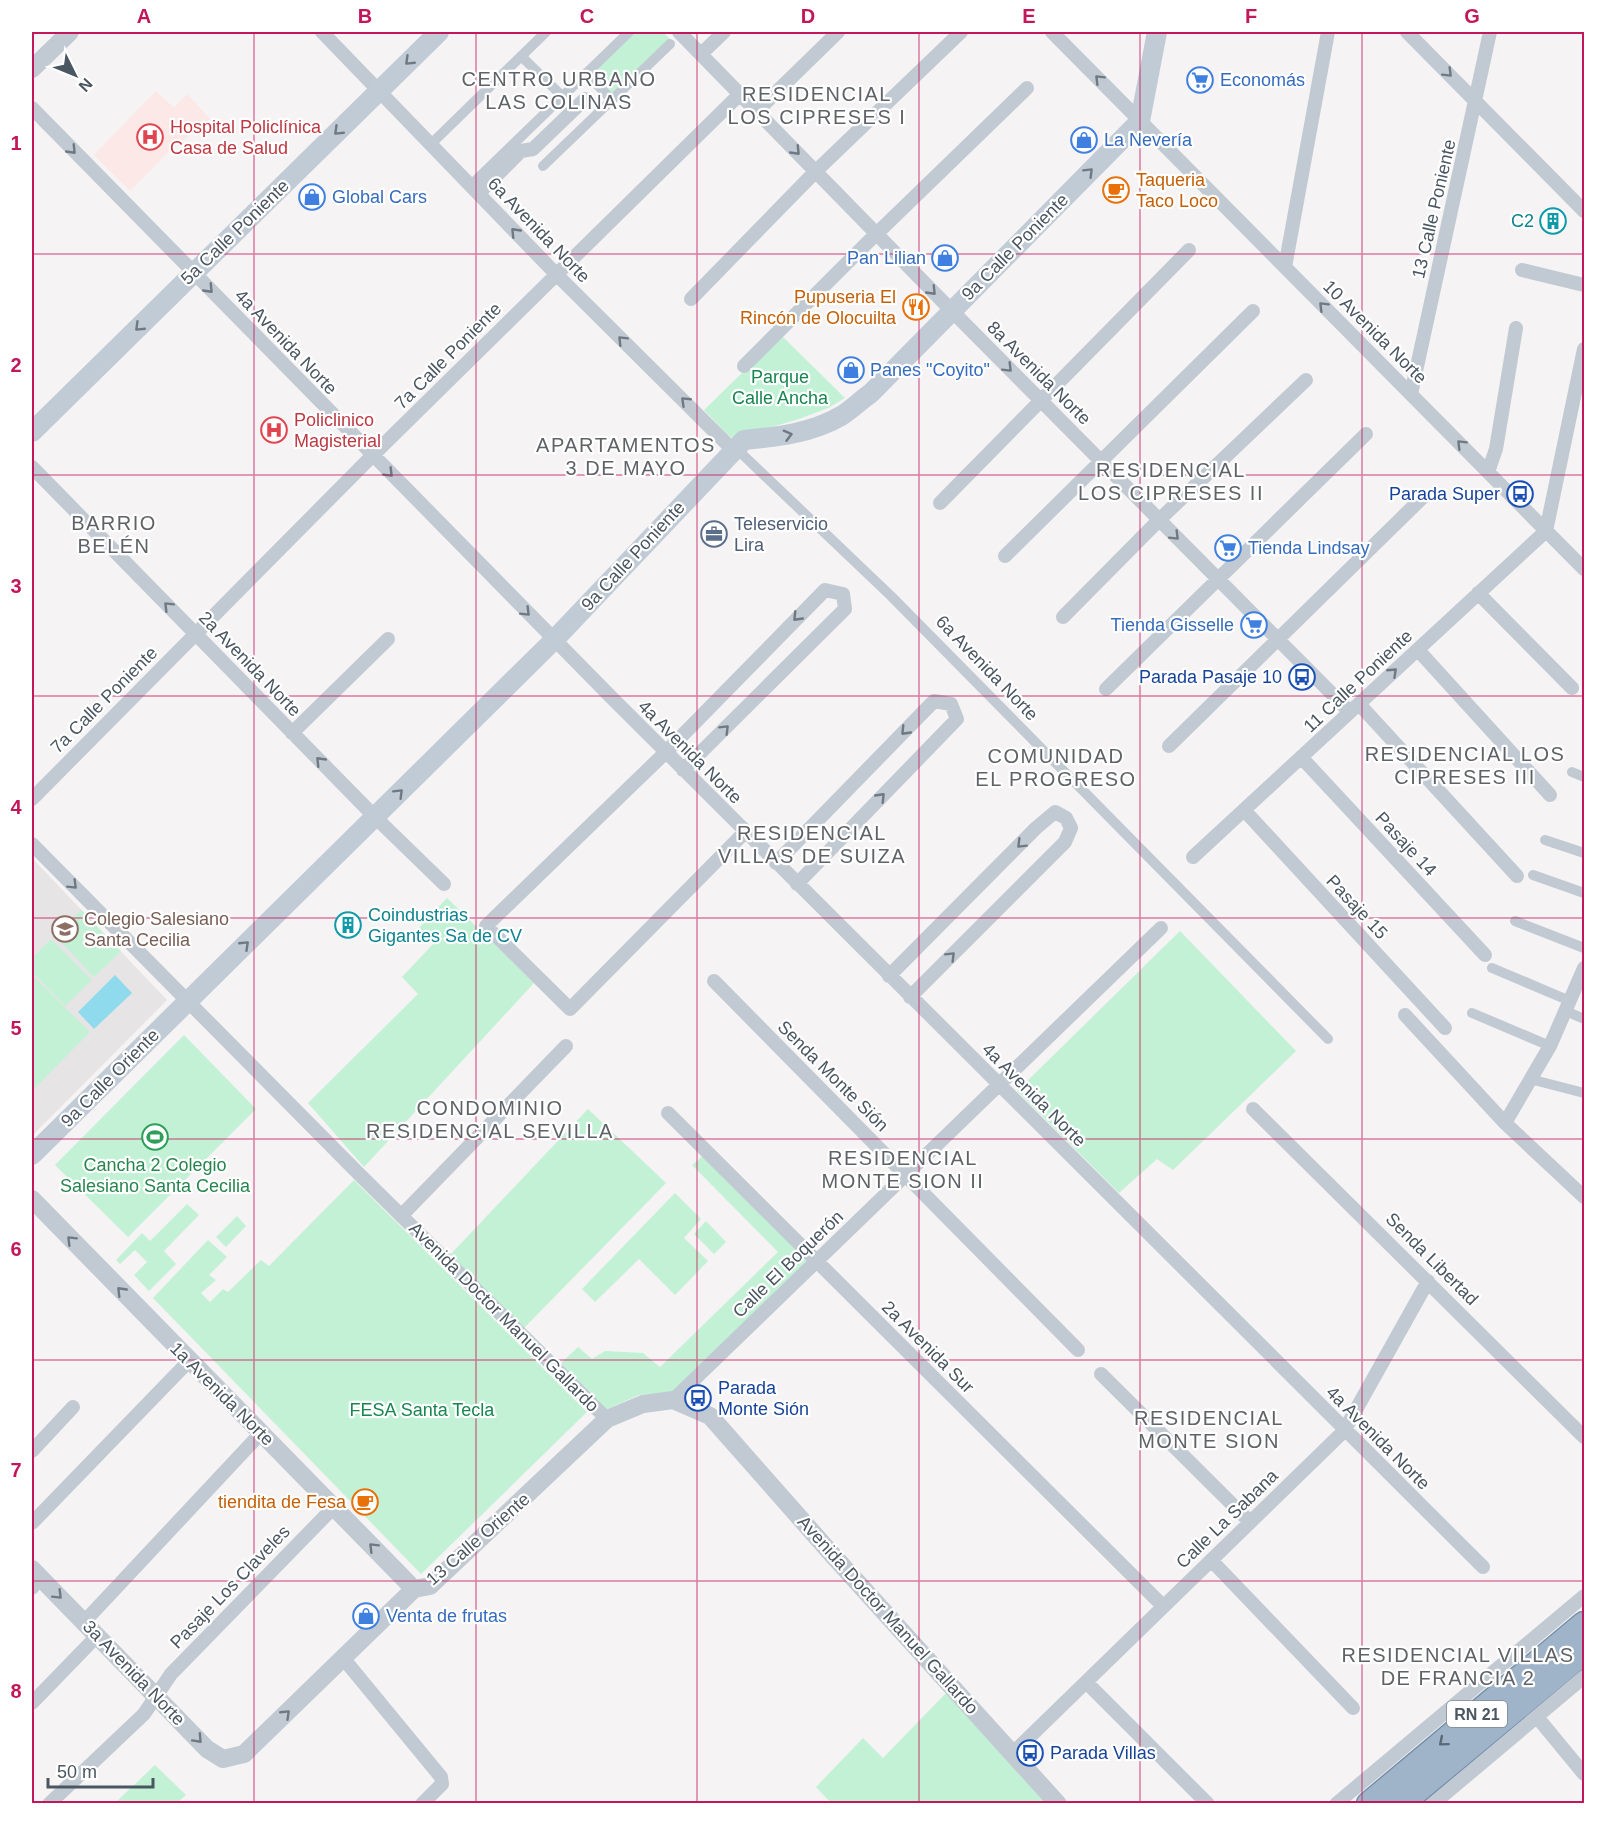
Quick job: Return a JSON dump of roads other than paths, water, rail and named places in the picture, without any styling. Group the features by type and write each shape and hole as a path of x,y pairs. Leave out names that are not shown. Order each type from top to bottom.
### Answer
{"highway":[{"name":"RN 21","path":"1369,1803 1584,1624"},
{"name":"RN 21","path":"1401,1803 1584,1652"}],"main road":[{"name":"5a Calle Poniente","path":"32,432 439,32"},
{"path":"1140,121 1156,32"},
{"name":"9a Calle Poniente","path":"189,1000 554,640 738,453 744,440 778,437 814,428 843,415 871,393 1140,121"},
{"name":"9a Calle Oriente","path":"32,1155 189,1000"}],"street":[{"path":"32,69 70,32"},
{"name":"6a Avenida Norte","path":"322,32 556,274 738,453 891,596 1328,1039"},
{"path":"431,144 546,32"},
{"path":"475,189 562,96 629,32"},
{"name":"8a Avenida Norte","path":"679,32 1277,639 1355,708 1517,876"},
{"path":"701,54 724,32"},
{"path":"757,111 838,32"},
{"path":"690,299 816,171 962,32"},
{"name":"10 Avenida Norte","path":"1052,32 1584,569"},
{"path":"1285,267 1328,32"},
{"path":"1407,32 1584,211"},
{"name":"13 Calle Poniente","path":"1411,394 1490,32"},
{"path":"543,166 670,44"},
{"path":"521,56 562,96"},
{"path":"586,73 612,100"},
{"path":"744,366 1027,88"},
{"name":"7a Calle Poniente","path":"32,800 372,456 740,94"},
{"path":"475,189 521,151 533,149 585,99"},
{"name":"4a Avenida Norte","path":"32,108 372,456 796,884 1483,1567"},
{"path":"940,503 1189,250"},
{"path":"1522,270 1584,285"},
{"path":"1005,556 1253,311"},
{"path":"1488,472 1496,449 1516,328"},
{"path":"1546,531 1584,349"},
{"path":"1064,617 1159,519 1306,380"},
{"path":"1106,689 1366,434"},
{"name":"2a Avenida Norte","path":"32,467 292,733 444,884"},
{"path":"1169,746 1423,497"},
{"name":"11 Calle Poniente","path":"1193,856 1546,531"},
{"path":"683,770 845,609 843,594 825,590 666,752 486,926 570,1009 745,832"},
{"path":"1478,593 1572,688"},
{"path":"292,733 388,639"},
{"path":"1418,650 1550,795"},
{"path":"776,863 934,702 951,704 957,719 796,884"},
{"name":"Pasaje 14","path":"1301,757 1488,962"},
{"path":"1572,772 1584,777"},
{"name":"Pasaje 15","path":"1244,810 1445,1028"},
{"path":"889,976 1036,828 1055,812 1066,818 1071,828 1065,842 910,997"},
{"path":"1545,840 1584,853"},
{"name":"Avenida Doctor Manuel Gallardo","path":"32,844 401,1216 607,1419 643,1404 674,1400 710,1416 1058,1803"},
{"path":"1533,875 1584,893"},
{"path":"1515,921 1584,948"},
{"name":"Calle El Boquerón","path":"674,1400 1161,928"},
{"path":"1488,962 1568,1006 1584,1019"},
{"path":"1505,1123 1550,1046 1584,968"},
{"name":"Senda Monte Sión","path":"714,981 1078,1350"},
{"path":"1472,1013 1550,1046"},
{"path":"1405,1015 1505,1123 1584,1197"},
{"path":"401,1216 566,1046"},
{"path":"1530,1079 1584,1093"},
{"name":"Senda Libertad","path":"1252,1109 1584,1437"},
{"name":"2a Avenida Sur","path":"668,1113 1163,1606"},
{"name":"1a Avenida Norte","path":"32,1199 414,1588"},
{"name":"Calle La Sabana","path":"1013,1753 1344,1431 1428,1281"},
{"path":"32,1523 189,1361"},
{"path":"1101,1374 1251,1522"},
{"path":"32,1451 73,1407"},
{"name":"13 Calle Oriente","path":"244,1754 414,1588 430,1586 607,1419"},
{"path":"84,1622 261,1433"},
{"name":"Pasaje Los Claveles","path":"49,1803 144,1714 171,1674 334,1507"},
{"path":"1211,1560 1353,1708"},
{"name":"3a Avenida Norte","path":"34,1578 84,1622 207,1749 223,1759 244,1754"},
{"path":"1336,1803 1584,1596"},
{"path":"32,1703 97,1636"},
{"path":"343,1658 441,1777 442,1784 422,1803"},
{"path":"1433,1803 1584,1677"},
{"path":"1086,1682 1208,1803"},
{"path":"1537,1717 1584,1774"}],"water":[{"path":"115,975 132,993 94,1029 78,1012"}],"place":[{"name":"Economás","path":"1200,80"},
{"name":"Hospital Policlínica Casa de Salud","path":"150,137"},
{"name":"La Nevería","path":"1084,140"},
{"name":"Taqueria Taco Loco","path":"1116,190"},
{"name":"Global Cars","path":"312,197"},
{"name":"C2","path":"1553,221"},
{"name":"Pan Lilian","path":"945,258"},
{"name":"Pupuseria El Rincón de Olocuilta","path":"916,307"},
{"name":"Panes \"Coyito\"","path":"851,370"},
{"name":"Policlinico Magisterial","path":"274,430"},
{"name":"Parada Super","path":"1520,494"},
{"name":"Teleservicio Lira","path":"714,534"},
{"name":"Tienda Lindsay","path":"1228,548"},
{"name":"Tienda Gisselle","path":"1254,625"},
{"name":"Parada Pasaje 10","path":"1302,677"},
{"name":"Coindustrias Gigantes Sa de CV","path":"348,925"},
{"name":"Colegio Salesiano Santa Cecilia","path":"65,929"},
{"name":"Cancha 2 Colegio Salesiano Santa Cecilia","path":"155,1137"},
{"name":"Parada Monte Sión","path":"698,1398"},
{"name":"tiendita de Fesa","path":"365,1502"},
{"name":"Venta de frutas","path":"366,1616"},
{"name":"Parada Villas","path":"1030,1753"}],"district":[{"name":"CENTRO URBANO LAS COLINAS","path":"559,90"},
{"name":"RESIDENCIAL LOS CIPRESES I","path":"817,106"},
{"name":"APARTAMENTOS 3 DE MAYO","path":"626,456"},
{"name":"RESIDENCIAL LOS CIPRESES II","path":"1171,482"},
{"name":"BARRIO BELÉN","path":"114,534"},
{"name":"RESIDENCIAL LOS CIPRESES III","path":"1465,766"},
{"name":"COMUNIDAD EL PROGRESO","path":"1056,768"},
{"name":"RESIDENCIAL VILLAS DE SUIZA","path":"812,844"},
{"name":"CONDOMINIO RESIDENCIAL SEVILLA","path":"490,1120"},
{"name":"RESIDENCIAL MONTE SION II","path":"903,1170"},
{"name":"RESIDENCIAL MONTE SION","path":"1209,1430"},
{"name":"RESIDENCIAL VILLAS DE FRANCIA 2","path":"1458,1666"}],"park label":[{"name":"Parque Calle Ancha","path":"780,388"},
{"name":"FESA Santa Tecla","path":"422,1410"}]}
